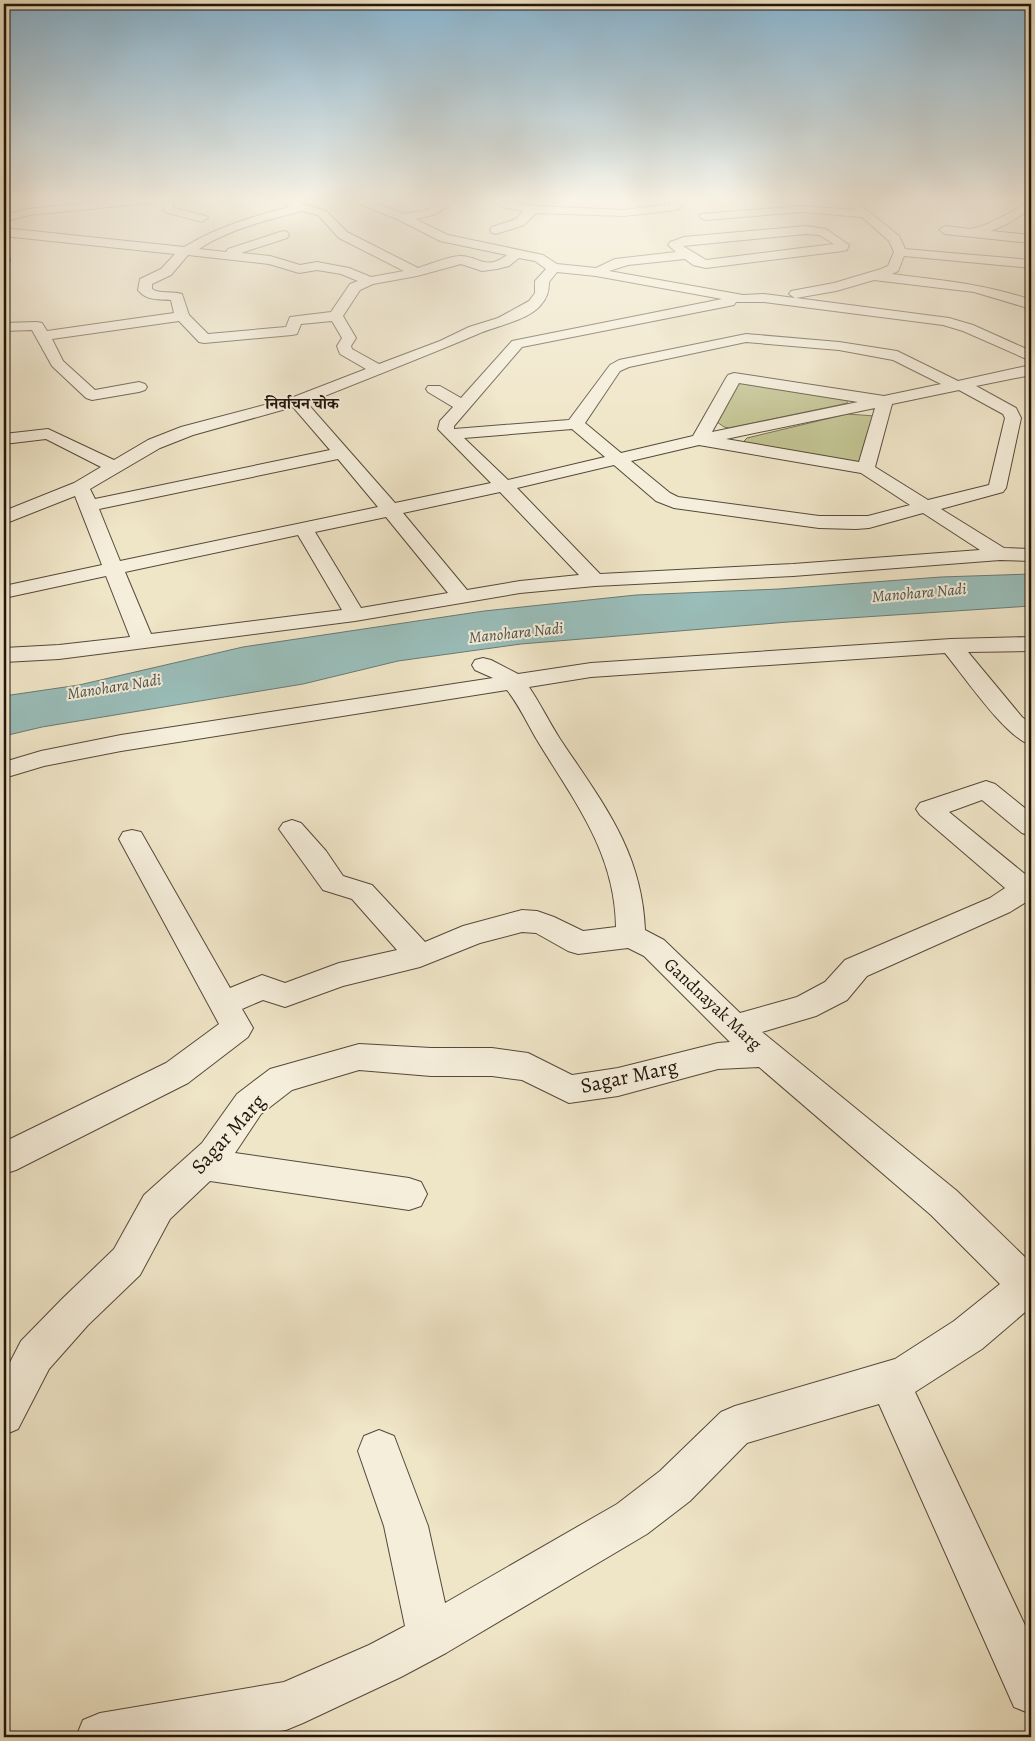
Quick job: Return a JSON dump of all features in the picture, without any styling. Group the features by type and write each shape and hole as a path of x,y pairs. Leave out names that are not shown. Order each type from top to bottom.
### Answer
{"street":[{"path":"148,279 144,282 143,286 149,295 172,295 177,297 182,316 204,339 292,331 295,320 336,316"},
{"path":"365,279 370,281"},
{"path":"336,316 355,287 379,279"},
{"path":"4,518 80,487 154,444 187,431 297,401 444,344 474,330 503,321 534,304 542,293 544,279"},
{"path":"634,279 712,294 746,293 764,298 956,323 1031,357"},
{"path":"773,339 772,318 760,304 764,298 836,287 863,279"},
{"path":"899,279 988,291 1031,305"},
{"path":"595,580 504,486 450,434 446,429 446,425 517,344 646,319 746,293"},
{"path":"43,336 182,316"},
{"path":"336,316 349,338 344,346 345,351 377,369"},
{"path":"646,319 661,329"},
{"path":"4,327 37,326 57,363 92,396 139,387"},
{"path":"839,346 851,333"},
{"path":"450,434 576,424 663,497 674,502 819,522 856,523 869,522 924,506 988,492 997,488 1013,418 1010,411 904,358 839,346 746,338 624,363 615,368 577,419 576,424"},
{"path":"677,339 706,358"},
{"path":"720,368 734,378 885,401"},
{"path":"4,592 504,486 700,440 1031,370"},
{"path":"700,440 734,378"},
{"path":"434,389 462,405"},
{"path":"297,401 391,510 461,596"},
{"path":"866,469 885,401"},
{"path":"4,440 48,434 115,467"},
{"path":"700,440 866,469 1000,554"},
{"path":"88,506 342,453"},
{"path":"80,487 143,642"},
{"path":"304,529 356,615"},
{"path":"4,655 59,652 356,615 520,587 595,580 793,570 1000,554 1031,555"},
{"path":"4,770 121,743 591,670 951,646 1031,644"},
{"path":"951,646 1014,722 1031,737"},
{"path":"223,1004 262,988 286,995 339,974 420,956 473,934 528,920 558,929 578,943 631,936 632,914 628,886 615,846 597,814 512,681 483,665"},
{"path":"734,1027 805,1007 836,991 856,968 1000,905 1025,890 929,809 986,790 1031,827"},
{"path":"292,829 333,883 362,892 420,956"},
{"path":"4,1159 177,1072 238,1028 132,839"},
{"name":"Gandnayak Marg","path":"631,936 654,948 734,1027 944,1203 1030,1288"},
{"name":"Sagar Marg","path":"4,1415 35,1355 75,1312 127,1262 157,1207 214,1154 249,1104 282,1079 359,1058 431,1062 492,1062 528,1067 569,1088 618,1082 718,1056 766,1053"},
{"path":"203,1164 409,1194"},
{"path":"100,1737 286,1706 385,1661 430,1637 632,1519 675,1486 735,1426 890,1382 905,1376 968,1335 1030,1288"},
{"path":"890,1382 1031,1690"},
{"path":"379,1451 406,1526 430,1637"}],"green space":[{"path":"740,382 846,399 848,401 839,405 729,428 724,427 717,422"},
{"path":"847,414 875,416 861,460 858,462 745,444 744,441 747,438"}],"water":[{"name":"Manohara Nadi","path":"1031,574 1031,606 788,622 521,644 398,661 303,684 42,727 4,736 4,696 79,685 243,647 484,611 636,595 779,589 941,577"}],"district":[{"name":"निर्वाचन चोक","path":"302,404"}]}
